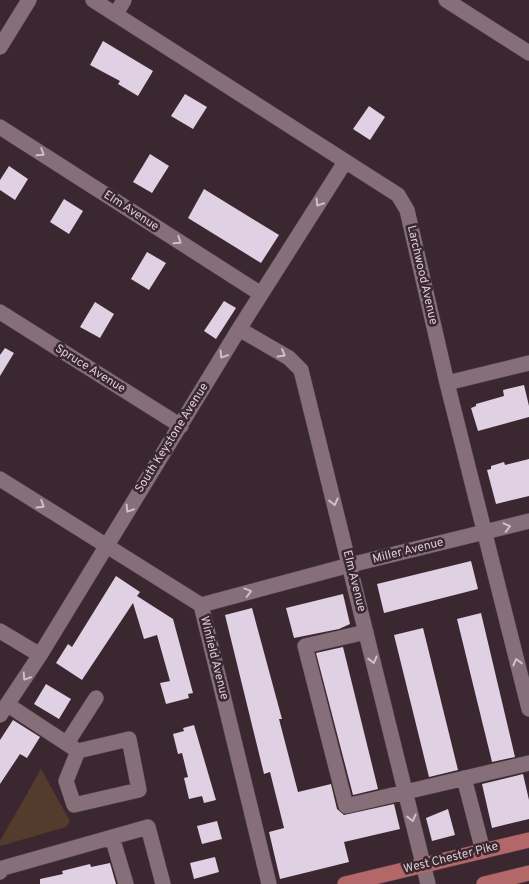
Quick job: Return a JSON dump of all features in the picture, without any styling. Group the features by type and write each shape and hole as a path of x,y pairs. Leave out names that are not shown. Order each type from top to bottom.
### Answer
{"main road":[{"name":"West Chester Pike","path":"345,884 529,840"},
{"path":"484,884 529,873"}],"street":[{"path":"0,47 29,0"},
{"name":"Larchwood Avenue","path":"93,0 398,195 403,201 407,210 447,383 529,709"},
{"path":"116,14 124,0"},
{"path":"446,0 529,53"},
{"name":"Elm Avenue","path":"0,127 261,294"},
{"name":"South Keystone Avenue","path":"4,710 40,655 239,329 345,162"},
{"name":"Spruce Avenue","path":"0,312 181,426"},
{"name":"Elm Avenue","path":"239,329 290,358 301,370 428,884"},
{"path":"447,383 529,363"},
{"name":"Winfield Avenue","path":"0,479 201,605 269,884"},
{"name":"Miller Avenue","path":"201,605 350,565 529,521"},
{"path":"0,631 40,655"},
{"path":"366,632 305,646 346,806 529,763"},
{"path":"4,710 73,747 129,739 139,790 74,805 66,781 73,747 96,698"},
{"path":"464,778 483,851"},
{"path":"0,872 3,868 148,827 163,884"},
{"path":"112,837 126,884"}],"shaded area":[{"path":"41,769 70,821 66,827 0,846 0,841"}],"building":[{"path":"103,41 153,71 138,96 118,84 120,81 90,65"},
{"path":"185,94 207,107 193,129 171,116"},
{"path":"369,106 385,117 370,140 353,129"},
{"path":"150,154 169,166 152,193 133,182"},
{"path":"9,166 28,179 15,200 0,190 0,180"},
{"path":"204,189 279,235 261,263 188,218"},
{"path":"64,199 83,211 69,234 50,222"},
{"path":"147,252 166,263 149,290 131,279"},
{"path":"224,301 236,308 216,339 204,331"},
{"path":"95,302 114,314 100,338 80,327"},
{"path":"5,348 14,353 0,376 0,355"},
{"path":"524,385 529,406 529,417 478,431 471,408 476,406 476,404 504,396 503,390"},
{"path":"529,459 529,496 496,504 487,470 491,469 491,466 504,462 505,465"},
{"path":"471,561 478,589 384,613 377,584"},
{"path":"116,576 140,592 137,596 173,619 193,693 188,694 189,698 166,704 160,683 170,681 157,635 144,639 133,603 82,680 56,663 68,644 72,647"},
{"path":"343,594 350,624 339,629 294,638 286,608"},
{"path":"252,608 282,719 279,719 298,792 331,784 337,809 344,815 394,804 400,829 344,842 349,862 280,879 269,832 284,828 270,772 264,774 225,615"},
{"path":"481,613 515,757 492,762 457,619"},
{"path":"423,628 458,770 429,777 394,635"},
{"path":"343,647 378,789 353,795 316,653"},
{"path":"46,684 71,699 59,719 34,704"},
{"path":"13,720 40,737 27,758 20,754 0,784 0,740"},
{"path":"194,725 216,800 204,803 202,796 189,799 184,778 188,777 182,753 178,754 173,734 184,731 183,728"},
{"path":"523,774 529,800 529,819 492,828 482,784"},
{"path":"448,809 455,835 432,841 426,818"},
{"path":"217,821 222,839 202,844 197,826"},
{"path":"215,857 219,872 194,879 190,863"},
{"path":"110,863 116,884 40,884 40,879 63,874 62,871 90,864 91,867"}]}
